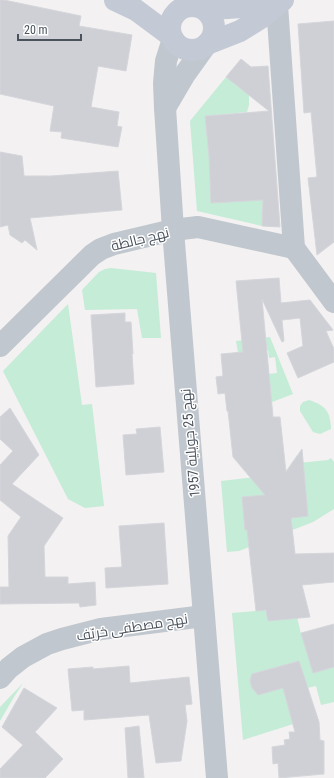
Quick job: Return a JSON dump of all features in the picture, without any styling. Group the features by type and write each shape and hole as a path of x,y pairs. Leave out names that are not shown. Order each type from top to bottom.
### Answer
{"main road":[{"path":"115,0 136,10 172,38 178,45 184,49 191,50 198,49 240,31 261,18 276,2"},
{"path":"172,38 170,23 172,17 181,8 195,4 236,7 262,2 276,2"},
{"path":"195,4 210,14 215,26 212,39 206,45"}],"street":[{"path":"276,2 294,248 334,302"},
{"name":"نهج 25 جويلية 1957","path":"172,38 166,61 164,83 165,108 173,230 217,778"},
{"path":"165,108 185,74 206,45"},
{"name":"نهج جالطة","path":"0,346 92,255 101,248 173,230 198,227 294,248"},
{"name":"نهج مصطفى خريّف","path":"0,678 9,668 23,657 62,638 101,629 204,616"}],"green space":[{"path":"226,77 249,95 249,105 247,112 205,116 209,155 211,203 260,200 259,176 276,176 278,204 263,204 262,226 197,211 190,121"},
{"path":"111,268 156,273 161,338 142,338 137,309 85,310 82,290 99,272"},
{"path":"68,304 82,405 92,404 104,506 85,508 68,499 3,371"},
{"path":"270,337 293,394 272,402 269,374 277,373 275,357 269,358 268,350 238,353 236,341"},
{"path":"309,400 326,410 330,418 331,429 320,434 313,432 300,411 300,406 303,402"},
{"path":"297,455 299,463 328,460 331,458 334,462 334,509 313,522 239,551 227,552 221,481 284,474"},
{"path":"266,610 268,621 296,613 301,634 324,670 334,667 334,702 321,705 316,686 307,688 299,661 252,674 251,685 258,695 283,688 293,724 243,740 232,613"},
{"path":"23,683 14,697 0,721 0,707"}],"building":[{"path":"0,0 81,16 79,26 132,35 126,71 98,66 91,107 119,112 117,126 122,127 118,147 61,138 62,132 50,131 54,106 0,94"},
{"path":"334,21 334,242 317,255 308,178 317,177 311,112 304,113 298,24"},
{"path":"241,59 251,67 268,66 280,227 262,226 263,200 211,203 209,155 205,116 269,111 226,77"},
{"path":"0,152 22,156 24,176 51,176 118,171 122,210 30,218 37,250 25,240 22,243 10,235 8,225 0,227"},
{"path":"279,278 281,303 310,300 333,330 326,331 334,349 334,362 298,378 287,353 303,346 300,318 282,320 284,341 282,342 262,299 273,417 280,417 286,472 302,449 308,516 291,518 295,554 334,553 334,582 302,585 310,617 268,621 266,610 256,611 242,497 265,495 233,457 225,393 218,394 216,377 223,376 221,354 243,352 236,281"},
{"path":"125,313 125,322 131,322 134,384 96,387 91,315"},
{"path":"10,408 39,455 12,484 63,518 44,546 45,577 68,577 68,584 95,582 96,605 80,607 79,603 0,604 0,587 9,587 8,536 21,517 0,500 0,465 13,451 0,439 0,417"},
{"path":"160,427 164,472 126,475 123,435 137,434 136,429"},
{"path":"164,523 168,584 106,588 105,568 122,567 119,526"},
{"path":"334,624 334,667 313,673 301,633"},
{"path":"299,661 319,722 320,740 324,741 324,774 279,778 278,763 273,764 272,747 285,745 284,740 290,739 289,732 295,732 283,688 258,695 252,688 250,681 252,674"},
{"path":"129,666 130,683 189,677 192,704 185,705 187,721 181,761 156,763 149,715 84,720 84,710 72,711 68,669 93,667 93,669"},
{"path":"24,688 57,708 35,732 63,759 45,778 0,778 0,769 23,745 2,727"},
{"path":"139,726 144,778 128,778 125,728"}]}
